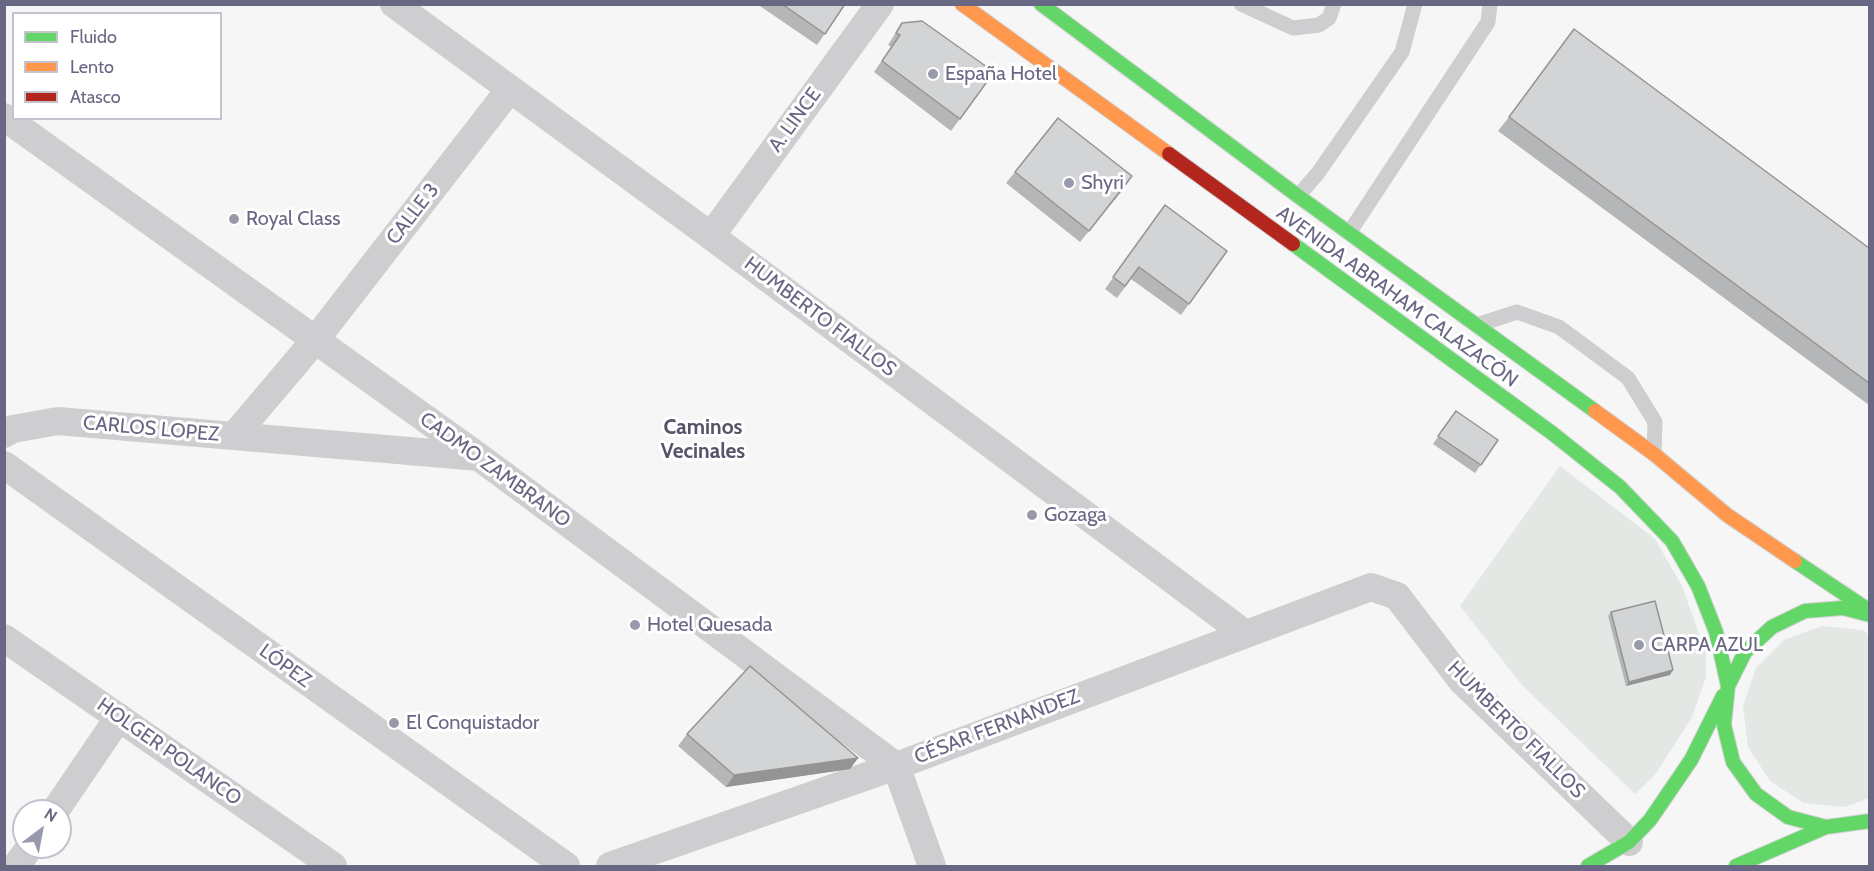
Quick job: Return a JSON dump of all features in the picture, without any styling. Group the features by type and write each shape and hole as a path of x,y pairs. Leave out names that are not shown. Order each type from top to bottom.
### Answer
{"main road":[{"name":"AVENIDA ABRAHAM CALAZACÓN","path":"962,4 1552,433 1620,487 1672,541 1698,586 1716,632 1728,686"},
{"name":"AVENIDA ABRAHAM CALAZACÓN","path":"1041,4 1298,196 1654,454 1727,515 1869,613"},
{"path":"1588,867 1629,842 1650,820 1672,791 1691,760 1745,652 1772,627 1805,611 1843,608 1869,613"},
{"path":"1728,686 1724,725 1734,762 1756,794 1788,817 1826,827"},
{"path":"1736,867 1826,827 1869,822"}],"street":[{"name":"HUMBERTO FIALLOS","path":"394,4 711,236 1244,633"},
{"name":"A. LINCE","path":"711,236 880,4"},
{"name":"CALLE 3","path":"315,339 510,89"},
{"name":"CADMO ZAMBRANO","path":"4,117 479,457 896,766"},
{"name":"CARLOS LOPEZ","path":"9,431 58,421 234,436 315,339"},
{"path":"234,436 479,457"},
{"name":"LÓPEZ","path":"4,465 566,867"},
{"name":"CÉSAR FERNANDEZ","path":"610,867 896,766 1371,587 1382,590"},
{"name":"HUMBERTO FIALLOS","path":"1382,590 1397,596 1462,681 1629,842"},
{"name":"HOLGER POLANCO","path":"4,638 333,867"},
{"path":"63,799 119,717"},
{"path":"896,766 932,867"}],"lane":[{"path":"1241,4 1293,28 1319,25 1329,18 1334,4"},
{"path":"1298,196 1318,173 1402,52 1415,4"},
{"path":"1349,233 1488,22 1490,4"},
{"path":"1477,325 1517,312 1559,327 1628,378 1655,422 1654,454"}],"shaded area":[{"path":"1560,466 1655,539 1682,586 1706,653 1706,677 1692,717 1655,775 1635,794 1521,684 1460,606"},
{"path":"1822,626 1863,630 1869,635 1869,798 1845,807 1804,803 1770,781 1748,747 1743,706 1756,668 1784,640"}],"building":[{"path":"782,4 845,4 825,34"},
{"path":"922,21 994,72 960,119 882,61 900,35 896,33 902,23"},
{"path":"1574,29 1869,248 1869,383 1509,117"},
{"path":"1058,118 1132,176 1089,231 1015,172"},
{"path":"1165,205 1227,251 1189,304 1139,267 1125,286 1113,277"},
{"path":"1456,411 1498,440 1481,465 1438,436"},
{"name":"CARPA AZUL","path":"1655,601 1673,670 1629,682 1611,612"},
{"path":"750,666 858,758 734,775 687,734"}],"traffic: fast":[{"path":"1041,4 1298,196 1595,411"},
{"path":"1293,244 1552,433 1620,487 1672,541 1698,586 1716,632 1728,686"},
{"path":"1795,561 1870,611"},
{"path":"1870,615 1843,608 1805,611 1772,627 1745,652 1728,686 1724,725 1733,762 1756,794 1788,817 1826,827 1870,821"},
{"path":"1588,866 1629,842 1650,820 1691,760 1723,696"},
{"path":"1736,866 1826,827"}],"traffic: slow":[{"path":"962,4 1169,154"},
{"path":"1595,411 1654,454 1727,515 1795,561"}],"traffic: jam":[{"path":"1169,154 1293,244"}],"place":[{"name":"España Hotel","path":"933,74"},
{"name":"Shyri","path":"1069,183"},
{"name":"Royal Class","path":"234,219"},
{"name":"Gozaga","path":"1032,515"},
{"name":"Hotel Quesada","path":"635,625"},
{"name":"CARPA AZUL","path":"1639,645"},
{"name":"El Conquistador","path":"394,723"}],"district":[{"name":"Caminos Vecinales","path":"703,440"}]}
